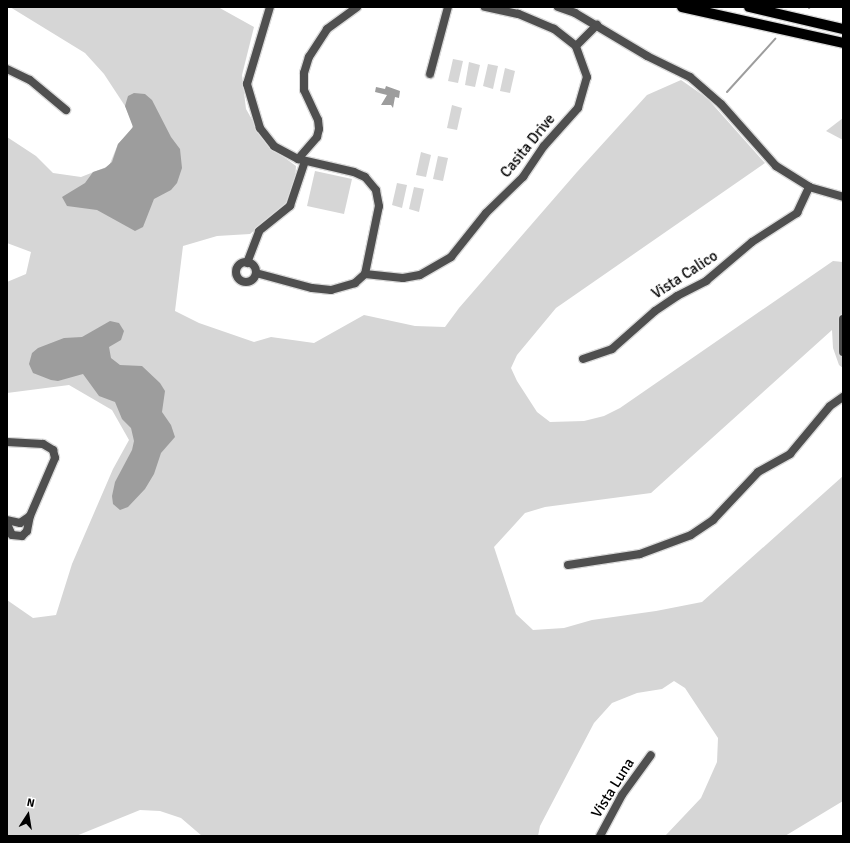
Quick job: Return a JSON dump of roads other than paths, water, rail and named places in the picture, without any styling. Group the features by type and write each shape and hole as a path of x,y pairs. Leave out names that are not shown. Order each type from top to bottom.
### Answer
{"main road":[{"path":"682,7 843,43"},
{"path":"749,7 843,28"}],"street":[{"path":"256,273 312,288 331,290 350,285 365,274 379,206 376,190 368,180 354,172 302,160 274,146 260,128 247,84 270,7"},
{"path":"256,273 248,282 239,279 237,268 247,263 259,232 290,206 302,160 317,137 319,129 318,120 304,90 304,73 309,57 327,29 357,7"},
{"path":"430,74 448,7"},
{"path":"485,7 518,14 547,26 576,46 597,25"},
{"path":"558,7 597,25 647,56 690,77 721,104 776,166 809,187 843,197"},
{"name":"Casita Drive","path":"365,274 403,278 420,275 450,257 486,213 523,177 544,146 578,108 587,78 576,46"},
{"path":"7,69 30,80 66,110"},
{"name":"Vista Calico","path":"583,359 612,349 655,311 677,296 706,282 752,242 797,213 809,187"},
{"path":"247,263 254,266 256,273"},
{"path":"843,319 843,352"},
{"path":"568,565 640,554 692,535 713,520 758,472 790,454 830,406 843,397"},
{"path":"7,442 43,444 55,454 55,462 38,493 30,516 27,531 22,536 12,534 7,524"},
{"path":"7,520 20,523 30,516"},
{"name":"Vista Luna","path":"600,836 622,795 651,754"}],"waterway":[{"path":"727,92 775,39"}]}
